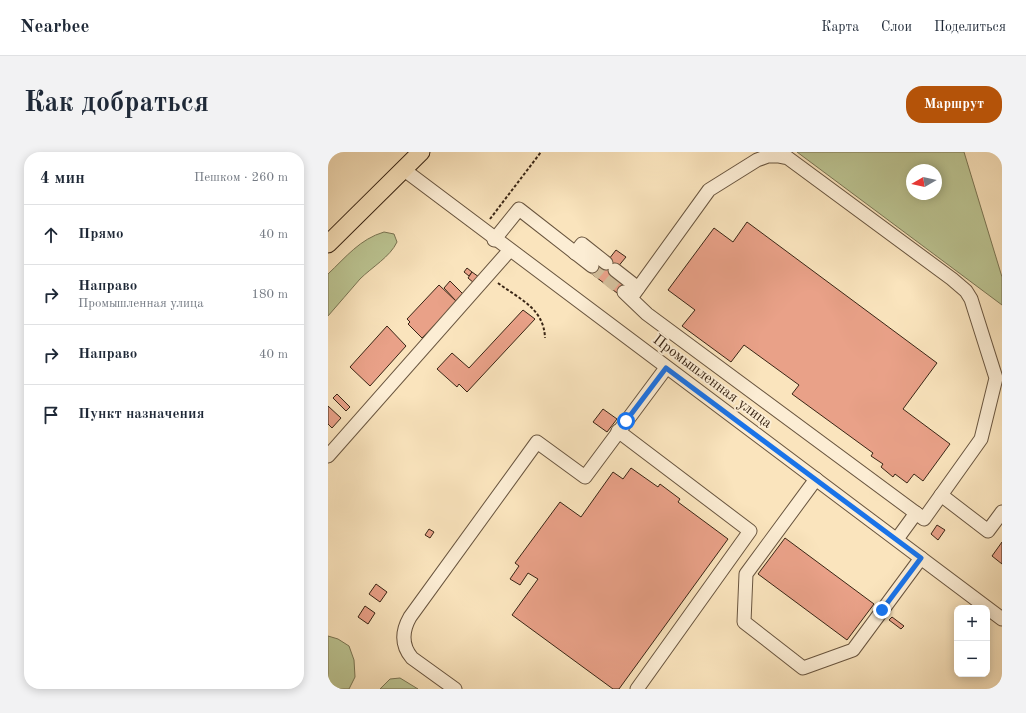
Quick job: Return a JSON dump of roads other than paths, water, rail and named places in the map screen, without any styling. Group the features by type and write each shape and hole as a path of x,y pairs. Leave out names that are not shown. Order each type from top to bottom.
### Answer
{"main road":[{"path":"328,244 421,152"}],"street":[{"path":"494,240 519,210 578,248 611,267 647,314 924,519 981,439 998,390 996,378 971,299 966,291 946,274 788,158 768,156 757,160 709,190 631,292"},
{"name":"Промышленная улица","path":"403,169 494,240 897,539 1002,619"},
{"path":"578,248 592,266"},
{"path":"328,456 509,251"},
{"path":"455,689 412,658 407,652 404,634 410,617 537,442 584,477 666,368"},
{"path":"618,431 750,531 637,689"},
{"path":"816,480 746,574 744,622 803,668 853,650 921,558"},
{"path":"941,495 988,531 1002,512"},
{"path":"897,539 916,513"}],"tunnel":[{"path":"592,266 624,292"}]}
